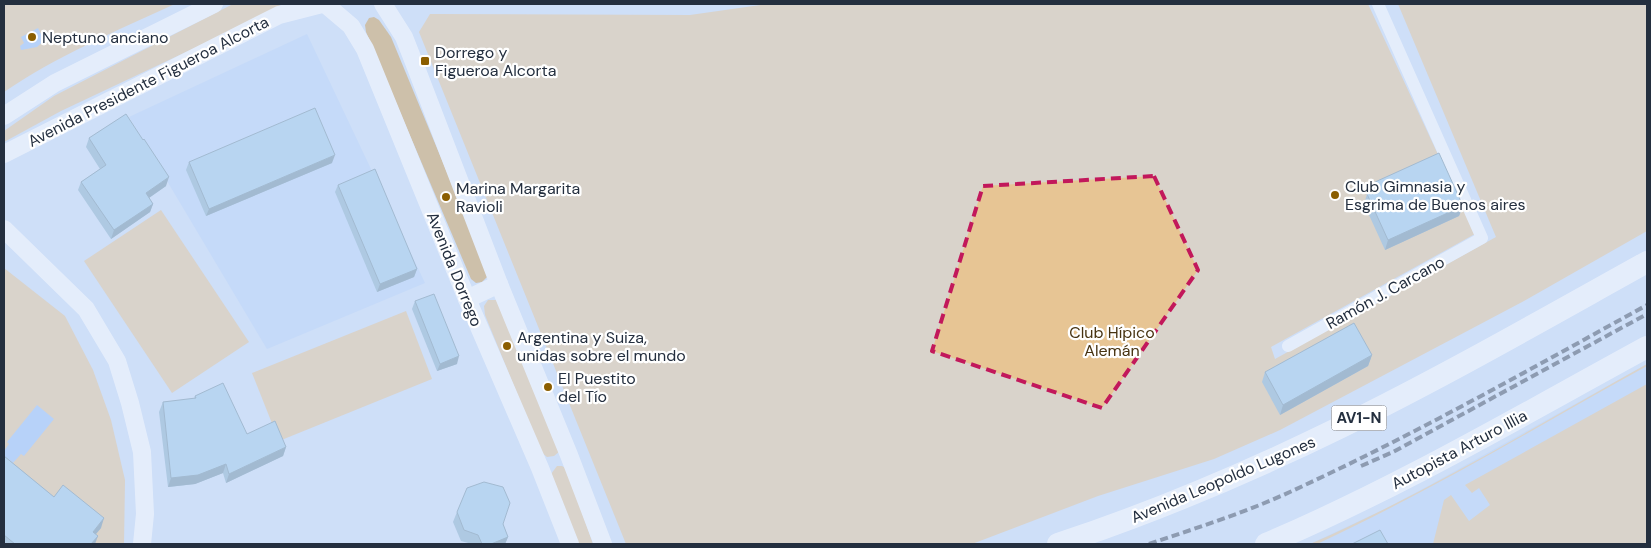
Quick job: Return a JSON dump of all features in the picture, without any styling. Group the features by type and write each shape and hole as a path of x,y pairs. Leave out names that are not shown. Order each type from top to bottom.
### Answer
{"highway":[{"name":"Avenida Leopoldo Lugones","path":"1058,544 1167,505 1247,471 1341,427 1450,370 1647,262"},
{"name":"Autopista Arturo Illia","path":"1266,544 1374,495 1647,347"}],"main road":[{"path":"4,116 54,83 214,4"},
{"name":"Avenida Presidente Figueroa Alcorta","path":"4,154 279,15 324,4"},
{"name":"Avenida Dorrego","path":"324,4 351,26 365,49 570,544"},
{"path":"383,4 404,37 415,64 499,284 569,455 602,544"},
{"path":"4,228 86,310 117,361 142,452 145,514 142,544"},
{"path":"467,298 499,284"}],"street":[{"name":"Ramón J. Carcano","path":"1288,346 1482,238 1378,4"}],"highlighted area":[{"path":"1154,176 1198,270 1102,408 932,351 983,186"}],"shaded area":[{"path":"374,17 379,20 391,37 487,269 487,277 482,282 476,283 471,279 366,32 365,25 369,18"},
{"path":"38,28 41,34 48,33 48,37 37,47 21,50 20,46 24,43 21,37"},
{"path":"307,34 425,283 267,349 129,117"},
{"path":"1647,364 1647,544 1310,544 1387,508"},
{"path":"37,405 54,419 24,456 21,454 13,463 4,456 4,451 9,444 7,442"}],"green space":[{"path":"4,4 175,4 66,55 4,92"},
{"path":"233,4 282,4 273,11 61,111 4,142 4,131 54,96"},
{"name":"Club Hípico Alemán","path":"767,4 1368,4 1475,234 1271,347 1275,359 1496,237 1398,4 1647,4 1647,231 1524,301 1280,430 1214,459 1098,496 972,544 626,544 419,32 430,14 690,15"},
{"path":"161,210 249,342 172,393 84,261"},
{"path":"4,268 65,316 93,370 111,420 125,480 124,544 4,544"},
{"path":"488,300 497,300 560,451 554,456 547,457 541,452 485,315 484,306"},
{"path":"406,311 432,379 279,441 252,373"},
{"path":"1647,364 1647,366 1443,480 1359,524 1317,544 1310,544 1439,481"},
{"path":"1647,384 1647,544 1433,544 1444,500 1451,495 1469,521 1490,505 1479,488 1472,493 1465,485"},
{"path":"557,466 567,469 593,544 578,544 551,474"}],"building":[{"path":"315,108 335,155 209,209 189,162"},
{"path":"126,114 169,177 146,193 153,204 114,230 81,182 106,165 89,138"},
{"path":"1439,153 1463,206 1388,240 1367,194 1378,189 1375,182"},
{"path":"375,169 417,269 380,284 338,185"},
{"path":"434,294 459,356 440,364 415,301"},
{"path":"1354,323 1372,355 1283,405 1265,372"},
{"path":"223,383 247,434 275,421 286,447 229,474 226,464 198,475 171,478 163,402 196,398 195,396"},
{"path":"4,456 54,497 63,485 104,518 93,532 98,536 91,544 15,544 4,535"},
{"path":"484,482 503,487 510,503 503,524 508,537 491,544 482,544 478,535 464,530 457,512 467,488"},
{"path":"1380,530 1388,544 1352,544"}],"railway":[{"path":"1149,544 1215,522 1281,496 1328,474 1466,404 1647,305"},
{"path":"1361,466 1393,452 1647,314"}],"place":[{"name":"Neptuno anciano","path":"32,37"},
{"name":"Dorrego y Figueroa Alcorta","path":"425,61"},
{"name":"Club Gimnasia y Esgrima de Buenos aires","path":"1335,195"},
{"name":"Marina Margarita Ravioli","path":"446,197"},
{"name":"Argentina y Suiza, unidas sobre el mundo","path":"507,346"},
{"name":"El Puestito del Tío","path":"548,387"}]}
